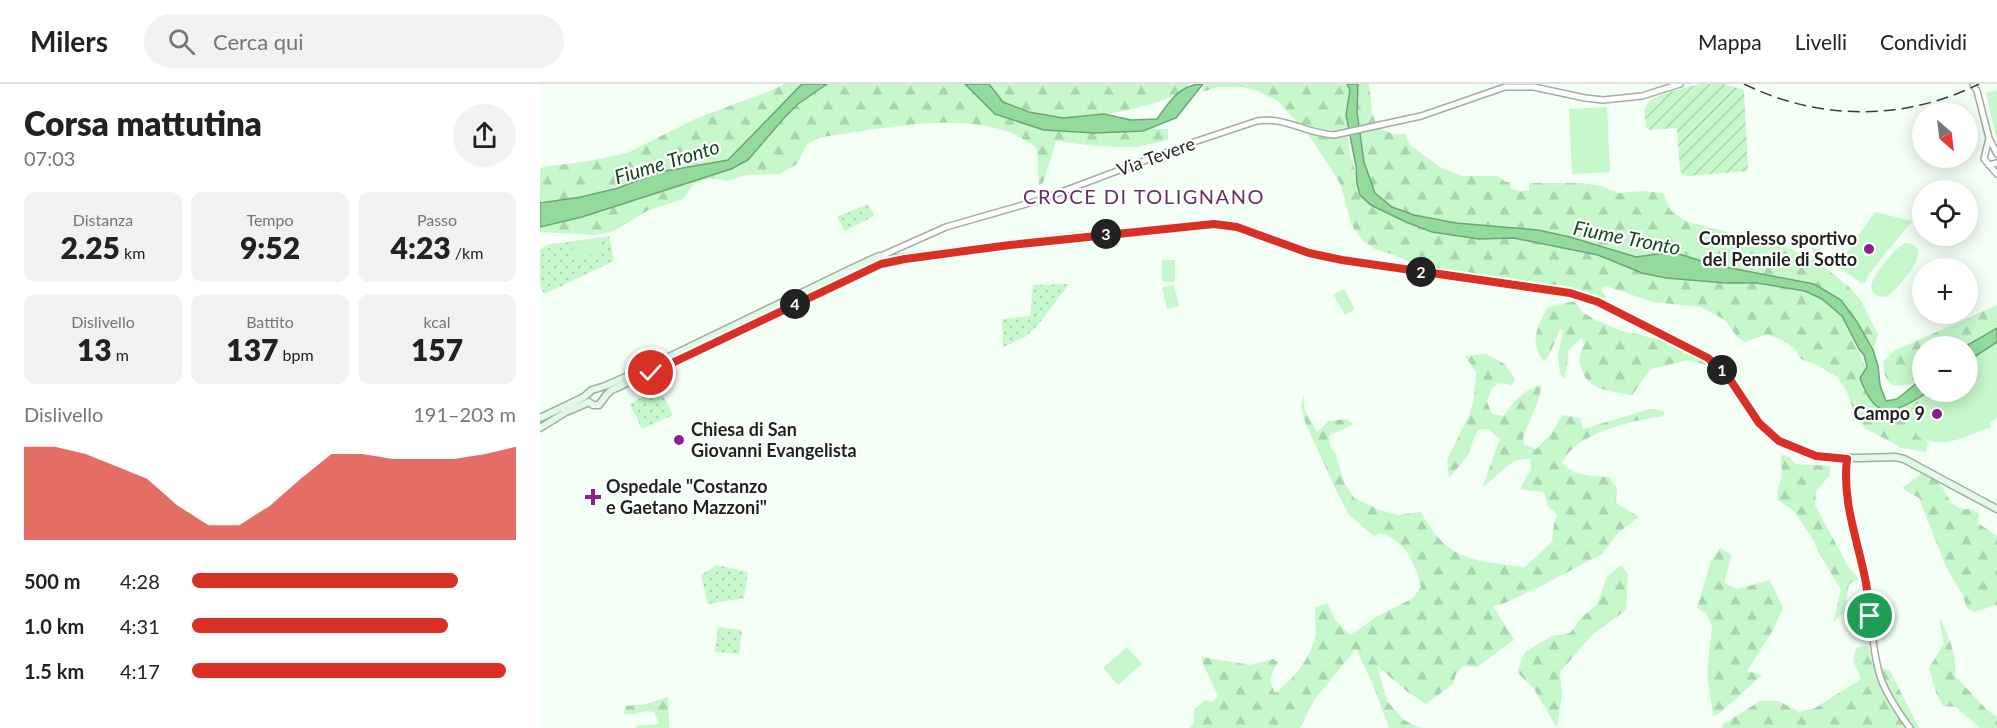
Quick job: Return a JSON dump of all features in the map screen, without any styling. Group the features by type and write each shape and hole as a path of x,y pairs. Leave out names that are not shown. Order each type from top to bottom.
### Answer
{"main road":[{"path":"540,418 588,395 592,390 820,283 881,259 905,259 1071,237 1214,224 1237,227 1309,253 1342,260 1570,293 1598,302 1708,358 1729,378 1759,423 1779,441 1816,456 1847,459 1904,459 1997,509"},
{"path":"589,402 599,405 612,390 881,259"},
{"path":"598,389 604,397"},
{"path":"588,395 589,402"},
{"path":"540,428 566,412 589,402"}],"street":[{"name":"Via Tevere","path":"881,259 945,227 1024,206 1257,121 1280,121 1327,134 1347,132 1425,115 1505,87 1534,87 1604,100 1642,96 1680,84"},
{"path":"1975,86 1989,138 1996,153"},
{"path":"1989,138 1984,161 1997,174"},
{"path":"1984,155 1989,151 1996,153"},
{"path":"1989,165 1997,163"},
{"path":"1847,459 1846,501 1865,579 1881,677 1910,728"}],"green space":[{"path":"785,84 802,84 728,160 691,165 581,197 540,203 540,169 543,167 627,153 697,118"},
{"path":"827,84 965,84 995,114 1121,132 1143,131 1154,127 1155,129 1168,129 1168,140 1137,147 1096,146 1056,141 1043,183 1039,185 1037,149 1016,135 991,127 964,123 904,125 874,129 822,137 807,144 797,164 780,174 747,175 727,181 710,178 694,184 683,199 647,211 614,231 595,235 540,232 540,227 582,217 731,169 748,160 798,104"},
{"path":"989,84 1189,84 1181,92 1149,105 1109,114 1061,118 1008,105 1001,100"},
{"path":"1204,84 1347,84 1350,90 1346,115 1349,151 1360,195 1371,205 1432,232 1479,239 1514,238 1598,255 1642,273 1666,278 1757,283 1805,291 1822,299 1842,316 1866,368 1860,378 1866,394 1902,408 1912,402 1932,402 1917,435 1928,442 1926,452 1902,448 1866,429 1837,377 1801,359 1795,349 1782,340 1767,334 1745,342 1738,338 1725,320 1701,307 1653,302 1606,286 1601,289 1607,298 1533,283 1419,267 1397,256 1375,249 1363,241 1354,229 1341,185 1324,158 1307,133 1278,101 1255,90 1241,87 1218,87 1202,92"},
{"path":"1358,84 1369,84 1372,112 1378,128 1393,134 1405,134 1410,145 1440,167 1462,176 1497,176 1510,182 1511,189 1521,191 1529,190 1529,183 1582,183 1601,186 1619,193 1642,191 1663,193 1670,210 1685,221 1787,248 1816,260 1860,299 1878,335 1873,350 1841,300 1795,279 1715,265 1672,252 1636,257 1538,230 1456,223 1414,215 1392,207 1375,193 1364,162 1357,112"},
{"path":"1700,84 1724,84 1744,90 1748,171 1683,175 1680,170 1677,128 1650,130 1646,127 1645,108 1653,99"},
{"path":"1997,90 1997,141 1986,93"},
{"path":"1607,107 1610,172 1572,174 1569,109"},
{"path":"868,204 874,216 845,231 837,217"},
{"name":"Complesso sportivo del Pennile di Sotto","path":"1875,212 1912,221 1869,274 1865,283 1861,283 1837,266"},
{"path":"609,236 614,261 544,294 540,285 540,250 546,245"},
{"path":"597,240 599,254 574,258 572,243"},
{"path":"1906,243 1915,246 1918,251 1917,258 1912,258 1912,270 1888,296 1877,296 1871,287 1872,282 1891,255"},
{"path":"1812,248 1818,249 1830,262 1822,265 1815,258"},
{"path":"1162,260 1175,260 1175,282 1162,282"},
{"path":"1069,284 1037,326 1025,337 1003,347 1002,319 1030,316 1033,285"},
{"path":"1174,285 1179,306 1167,309 1162,287"},
{"path":"1344,289 1355,309 1345,315 1333,295"},
{"path":"1575,301 1582,312 1596,320 1622,331 1666,341 1709,366 1689,360 1651,369 1632,395 1612,392 1590,383 1583,373 1580,362 1584,345 1582,337 1569,350 1565,378 1560,374 1558,357 1563,330 1560,329 1549,356 1544,361 1536,347 1536,334 1548,307"},
{"path":"1997,305 1997,328 1978,339 1978,336 1928,336 1954,324 1978,324 1978,313"},
{"path":"1997,342 1997,350 1978,362 1978,354"},
{"path":"1912,343 1912,384 1892,385 1885,376 1883,362 1894,351"},
{"path":"1997,350 1997,418 1990,423 1991,427 1945,442 1926,440 1917,436 1914,421 1918,407 1925,402 1978,402 1978,362"},
{"path":"1486,354 1505,364 1515,379 1512,385 1499,383 1492,388 1487,402 1492,414 1503,416 1524,393 1542,385 1523,437 1524,444 1536,449 1552,433 1562,415 1580,418 1583,429 1650,409 1665,411 1663,416 1621,425 1592,436 1569,452 1562,463 1577,473 1609,477 1617,488 1616,503 1639,517 1618,533 1602,554 1537,588 1493,606 1514,640 1477,667 1463,666 1456,674 1453,684 1426,704 1377,666 1387,701 1404,720 1420,728 1389,728 1373,685 1356,649 1314,700 1300,728 1190,728 1194,723 1194,710 1205,700 1213,702 1218,696 1202,657 1251,665 1273,659 1278,662 1271,677 1275,693 1294,675 1305,661 1313,645 1316,634 1315,608 1327,603 1336,621 1350,635 1378,616 1413,598 1421,587 1412,561 1397,541 1380,533 1374,536 1349,515 1305,422 1301,406 1304,395 1305,410 1317,432 1329,421 1347,419 1353,424 1329,436 1330,445 1336,455 1344,482 1354,498 1380,510 1398,515 1420,512 1447,546 1473,559 1525,567 1552,542 1554,524 1558,514 1548,507 1544,492 1520,489 1531,469 1530,458 1514,461 1482,488 1500,439 1488,429 1478,430 1466,458 1449,478 1447,460 1470,413 1474,398 1476,372 1465,356"},
{"path":"659,387 673,415 642,429 630,404"},
{"path":"1781,455 1789,457 1795,464 1830,466 1830,475 1816,491 1815,505 1849,568 1859,579 1849,584 1844,613 1833,622 1841,590 1795,512 1778,500 1777,491 1782,476"},
{"path":"1923,472 1936,480 1953,504 1964,509 1972,509 1979,514 1978,523 1997,536 1997,605 1974,612 1967,608 1962,594 1947,569 1919,498 1902,488"},
{"path":"1720,548 1732,555 1724,583 1738,589 1770,580 1783,608 1773,630 1747,671 1762,675 1720,713 1713,716 1707,673 1712,626 1706,613 1697,608 1711,561"},
{"path":"717,565 748,572 744,598 708,604 701,575"},
{"path":"1621,565 1628,574 1626,610 1592,635 1560,672 1562,695 1557,728 1534,689 1517,672 1525,652 1552,636 1570,633 1583,616 1597,605 1607,577"},
{"path":"1939,617 1953,653 1955,676 1987,710 1997,717 1997,728 1980,728 1956,707 1943,706 1937,695 1929,668 1944,644"},
{"path":"718,627 742,630 739,654 715,652"},
{"path":"1868,645 1873,664 1890,671 1919,728 1722,728 1722,725 1760,701 1779,701 1799,712 1815,708 1861,679 1853,660 1856,648"},
{"path":"1127,647 1142,664 1118,685 1103,668"},
{"path":"668,697 670,728 636,728 636,726 659,724 654,712 624,714 625,706 646,704"}],"shaded area":[{"path":"802,84 827,84 798,104 748,160 731,169 582,217 540,227 540,203 581,197 618,188 660,172 728,160"},
{"path":"965,84 989,84 1003,102 1029,112 1063,118 1104,114 1131,120 1157,119 1171,100 1182,90 1203,84 1176,118 1143,131 1095,133 1044,130 995,114"},
{"path":"1347,84 1358,84 1357,112 1364,162 1375,193 1392,207 1414,215 1456,223 1538,230 1636,257 1672,252 1715,265 1814,284 1841,300 1857,322 1873,350 1880,385 1886,401 1897,399 1912,387 1912,401 1896,409 1888,410 1873,403 1860,378 1867,367 1864,355 1842,316 1822,299 1805,291 1757,283 1666,278 1642,273 1598,255 1514,238 1479,239 1432,232 1371,205 1360,195 1357,184 1356,166 1346,115 1350,90"},
{"path":"1997,328 1997,342 1978,354 1978,339"}],"railway":[{"path":"1744,84 1802,105 1862,112 1921,105 1979,84"}],"place":[{"name":"Complesso sportivo del Pennile di Sotto","path":"1869,249"},
{"name":"Campo 9","path":"1937,414"},
{"name":"Chiesa di San Giovanni Evangelista","path":"679,440"},
{"name":"Ospedale \"Costanzo e Gaetano Mazzoni\"","path":"593,497"}],"district":[{"name":"CROCE DI TOLIGNANO","path":"1144,197"}],"route":[{"path":"651,373 881,264 1071,237 1204,224 1237,227 1309,253 1342,260 1570,293 1598,302 1708,358 1729,378 1759,423 1779,441 1816,456 1847,459 1846,501 1865,579 1870,616"}],"water label":[{"name":"Fiume Tronto","path":"667,162"},
{"name":"Fiume Tronto","path":"1627,238"}]}
